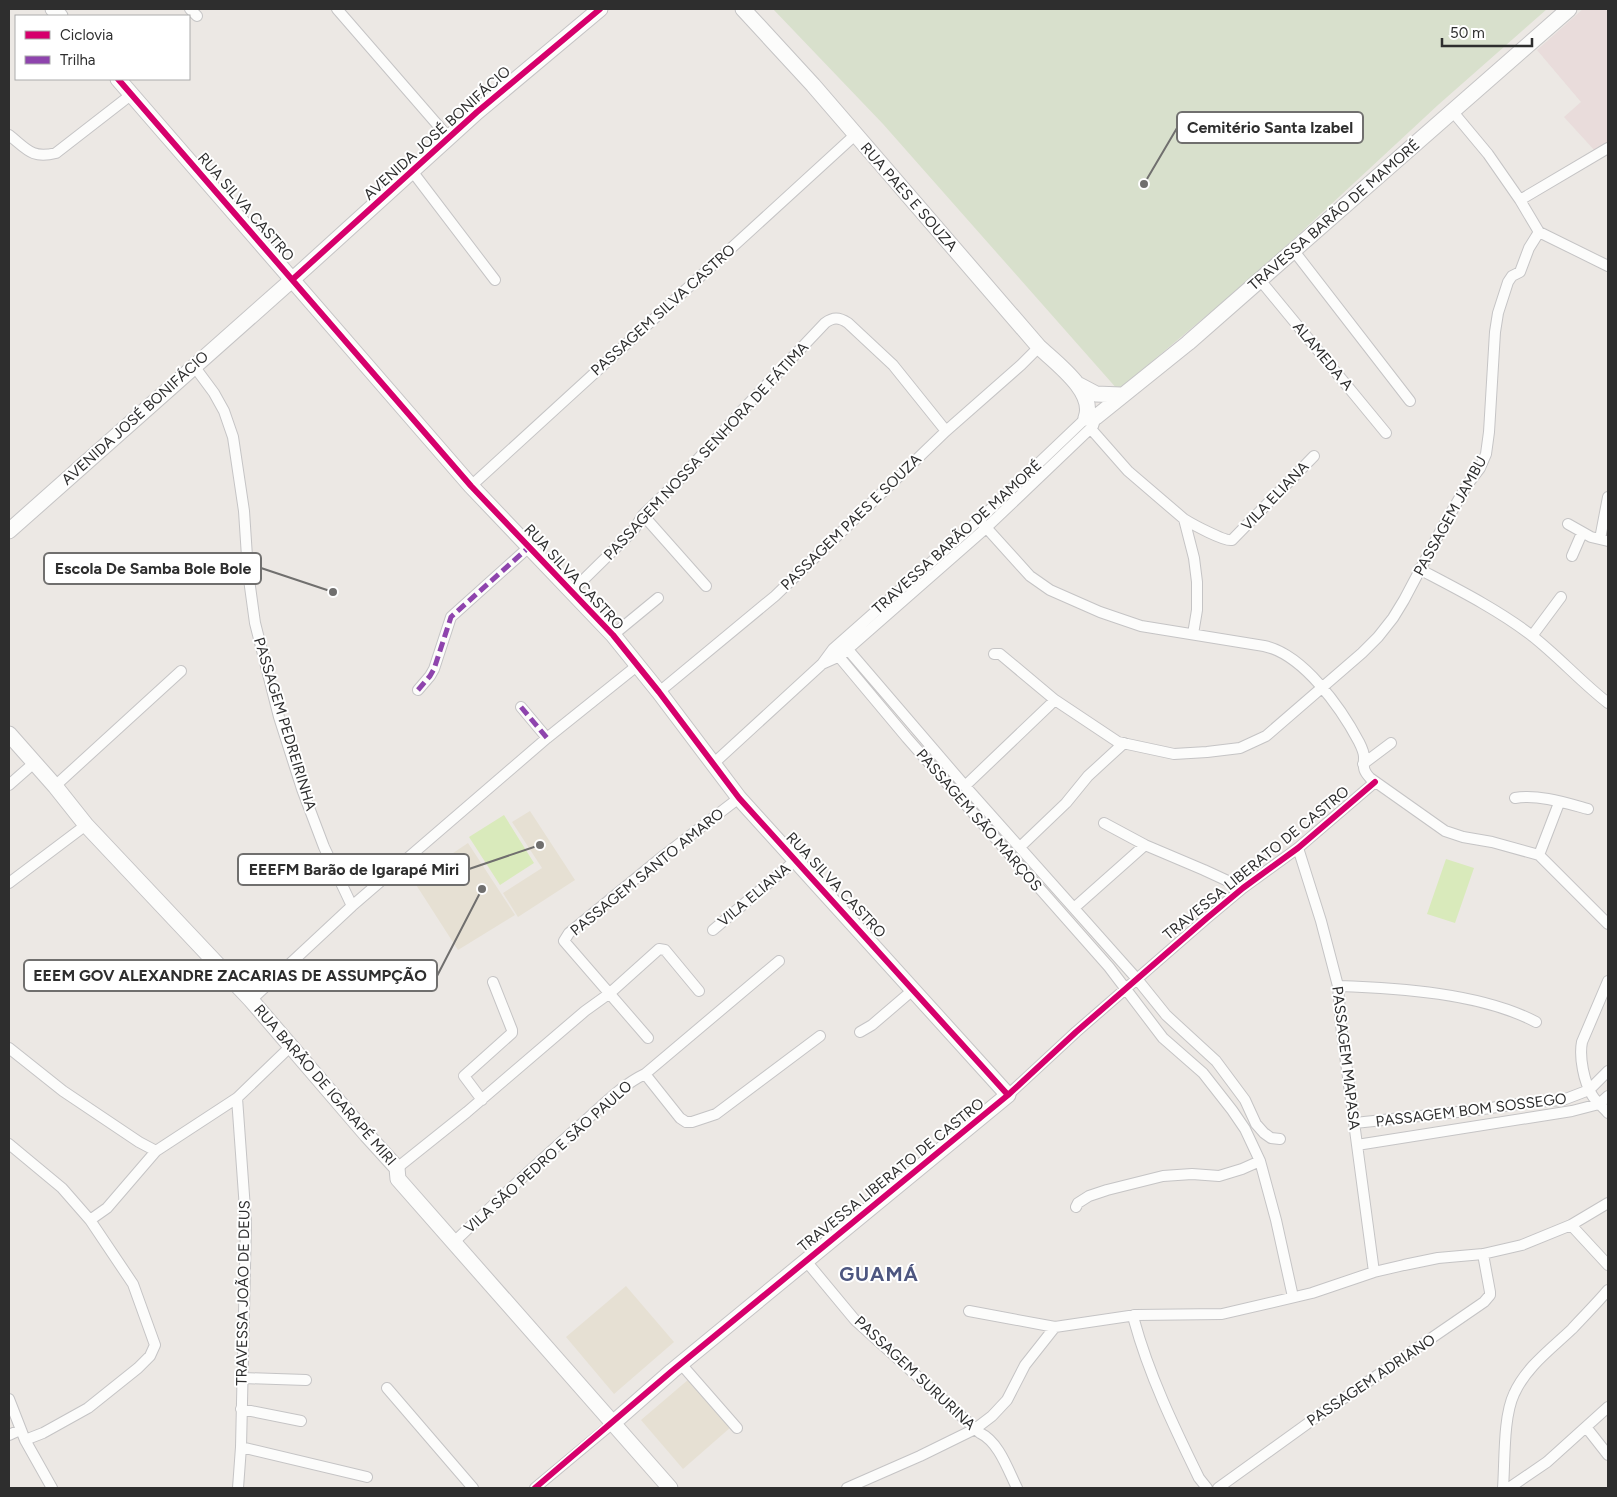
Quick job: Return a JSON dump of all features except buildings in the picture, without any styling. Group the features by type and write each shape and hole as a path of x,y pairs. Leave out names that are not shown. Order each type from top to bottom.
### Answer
{"street":[{"path":"337,9 449,138"},
{"name":"AVENIDA JOSÉ BONIFÁCIO","path":"9,531 293,280 477,112 600,9"},
{"name":"RUA PAES E SOUZA","path":"743,9 784,52 1039,347 1076,383 1085,394 1091,421"},
{"name":"TRAVESSA BARÃO DE MAMORÉ","path":"713,764 822,664 982,524 1091,421 1188,343 1569,9"},
{"name":"RUA SILVA CASTRO","path":"119,80 472,486 613,635 659,692 739,798 1008,1095"},
{"path":"9,135 33,154 46,155 56,153 132,94"},
{"path":"1453,112 1488,154 1520,200 1539,232 1608,266"},
{"name":"PASSAGEM SILVA CASTRO","path":"472,486 855,135"},
{"path":"1520,200 1608,148"},
{"path":"412,171 495,280"},
{"name":"PASSAGEM JAMBU","path":"994,654 1000,654 1055,700 1118,742 1174,754 1240,748 1266,736 1378,637 1397,612 1419,569 1467,486 1480,468 1486,454 1498,313 1508,282 1512,276 1520,272 1529,248 1539,232"},
{"path":"1294,250 1410,401"},
{"name":"ALAMEDA A","path":"1260,280 1386,432"},
{"name":"PASSAGEM NOSSA SENHORA DE FÁTIMA","path":"572,591 632,531 643,516 825,323 831,319 842,319 894,365 946,431"},
{"name":"PASSAGEM PAES E SOUZA","path":"659,692 775,596 946,431 1039,347"},
{"name":"PASSAGEM PEDREIRINHA","path":"194,366 214,393 224,412 233,437 244,511 248,572 255,623 279,717 302,789 324,847 352,906"},
{"name":"RUA PAES E SOUZA","path":"1076,383 1096,394 1122,395"},
{"path":"1091,421 1128,471 1184,519 1194,558 1197,582 1197,610 1193,634"},
{"name":"VILA ELIANA","path":"1184,519 1226,541 1232,540 1314,456"},
{"path":"1568,524 1582,533 1604,540 1608,497"},
{"path":"643,516 706,586"},
{"path":"982,524 1030,576 1050,590 1100,612 1141,626 1273,648 1292,658 1322,687 1343,717 1359,742 1364,756 1362,764 1366,773 1376,782 1445,830 1463,837 1492,842 1539,855 1608,924"},
{"path":"1572,556 1582,533"},
{"path":"418,690 434,669 451,617 528,546"},
{"path":"1419,569 1472,598 1532,636 1560,659 1608,704"},
{"path":"1532,636 1561,597"},
{"path":"613,635 658,598"},
{"name":"PASSAGEM SÃO MARÇOS","path":"840,649 1074,908 1166,1015 1216,1061 1245,1100 1256,1124 1264,1133 1271,1138 1280,1139"},
{"name":"PASSAGEM SÃO MARÇOS","path":"840,649 907,738 1108,967 1163,1038 1203,1073 1232,1110 1245,1129 1260,1161 1276,1220 1293,1297"},
{"path":"251,1000 352,906 547,738 638,665"},
{"path":"55,786 181,671"},
{"path":"965,786 1055,700"},
{"path":"521,708 547,738"},
{"name":"RUA BARÃO DE IGARAPÉ MIRI","path":"9,734 55,786 86,825 251,1000 367,1136 397,1168 398,1179 670,1488"},
{"path":"1020,848 1066,803 1088,776 1124,743"},
{"path":"1362,764 1391,743"},
{"path":"9,785 34,763"},
{"name":"TRAVESSA LIBERATO DE CASTRO","path":"535,1488 681,1364 1008,1095 1137,979 1243,888 1298,848 1376,782"},
{"path":"1515,798 1530,797 1588,809"},
{"name":"PASSAGEM SANTO AMARO","path":"648,1038 564,941 566,937 662,857 739,798"},
{"path":"1539,855 1560,803"},
{"path":"1104,823 1145,845 1243,888"},
{"path":"9,883 86,825"},
{"path":"1074,908 1145,845"},
{"name":"PASSAGEM MAPASA","path":"1298,848 1321,921 1338,986 1341,1025 1374,1272"},
{"name":"VILA ELIANA","path":"713,930 795,860"},
{"path":"397,1168 482,1100 586,1011 610,993 659,949 665,950 700,991"},
{"name":"VILA SÃO PEDRO E SÃO PAULO","path":"453,1243 536,1164 631,1080 645,1074 779,961"},
{"path":"1608,981 1580,1051 1582,1068 1594,1097 1608,1113"},
{"path":"482,1100 464,1076 512,1033 492,982"},
{"path":"1338,986 1392,988 1457,997 1482,1002 1527,1017 1536,1022"},
{"path":"860,1032 872,1025 914,989"},
{"name":"VILA SÃO PEDRO E SÃO PAULO","path":"645,1074 680,1118 686,1122 692,1122 716,1114 820,1036"},
{"path":"90,1220 107,1208 156,1151 237,1098 291,1046"},
{"path":"9,1048 63,1091 139,1142 156,1151"},
{"path":"1594,1097 1608,1072"},
{"path":"1594,1097 1608,1096"},
{"name":"PASSAGEM BOM SOSSEGO","path":"1356,1134 1476,1110 1533,1102 1594,1097"},
{"name":"PASSAGEM BOM SOSSEGO","path":"1356,1134 1534,1118 1572,1111 1594,1097"},
{"name":"TRAVESSA JOÃO DE DEUS","path":"237,1098 246,1223 241,1448 238,1488"},
{"path":"9,1144 62,1188 90,1220 133,1284 155,1345 150,1356 138,1368 88,1408 43,1433 25,1440"},
{"path":"1076,1208 1078,1203 1089,1196 1163,1176 1192,1174 1219,1176 1260,1161"},
{"path":"969,1311 1055,1327 1134,1315 1222,1314 1328,1288 1374,1272 1438,1258 1483,1254 1522,1245 1571,1225 1608,1203"},
{"path":"1571,1225 1608,1265"},
{"name":"PASSAGEM ADRIANO","path":"1218,1488 1318,1416 1484,1302 1490,1295 1490,1292 1483,1254"},
{"name":"PASSAGEM SURURINA","path":"806,1261 855,1320 975,1429 986,1436 996,1447 1017,1488"},
{"path":"1503,1488 1507,1423 1513,1395 1536,1363 1608,1290"},
{"path":"1134,1315 1142,1350 1157,1386 1195,1470 1207,1488"},
{"path":"847,1488 975,1429 992,1416 1007,1400 1025,1365 1055,1327"},
{"path":"681,1364 737,1428"},
{"path":"243,1378 306,1380"},
{"path":"388,1388 473,1488"},
{"path":"9,1399 20,1430 52,1488"},
{"path":"1509,1488 1547,1462 1608,1407"},
{"path":"241,1409 301,1420"},
{"path":"1586,1427 1608,1455"},
{"path":"9,1435 20,1430"},
{"path":"241,1448 367,1477"}],"shaded area":[{"path":"1583,9 1608,9 1608,145 1596,152 1564,117 1581,102 1537,50"},
{"path":"530,811 575,880 518,917 503,893 542,868 512,822"},
{"path":"468,843 515,915 458,950 413,880"},
{"path":"626,1286 674,1342 614,1394 566,1337"},
{"path":"689,1379 731,1427 683,1469 641,1420"}],"green space":[{"path":"773,9 1547,9 1438,105 1256,274 1118,390 883,124"},
{"path":"504,815 534,863 500,885 469,837"},
{"path":"1446,859 1474,868 1455,923 1427,914"}],"marked path":[{"path":"418,690 434,669 451,617 529,547"},
{"path":"521,707 547,738"}],"cycle path":[{"path":"293,279 477,112 600,9"},
{"path":"119,80 471,486 613,635 659,692 739,798 1008,1095"},
{"path":"535,1488 672,1371 1008,1095 1076,1032 1207,918 1243,888 1298,848 1375,782"}],"place":[{"name":"Cemitério Santa Izabel","path":"1144,184"},
{"name":"Escola De Samba Bole Bole","path":"333,592"},
{"name":"EEEFM Barão de Igarapé Miri","path":"540,845"},
{"name":"EEEM GOV ALEXANDRE ZACARIAS DE ASSUMPÇÃO","path":"482,889"}],"district":[{"name":"GUAMÁ","path":"879,1274"}]}
